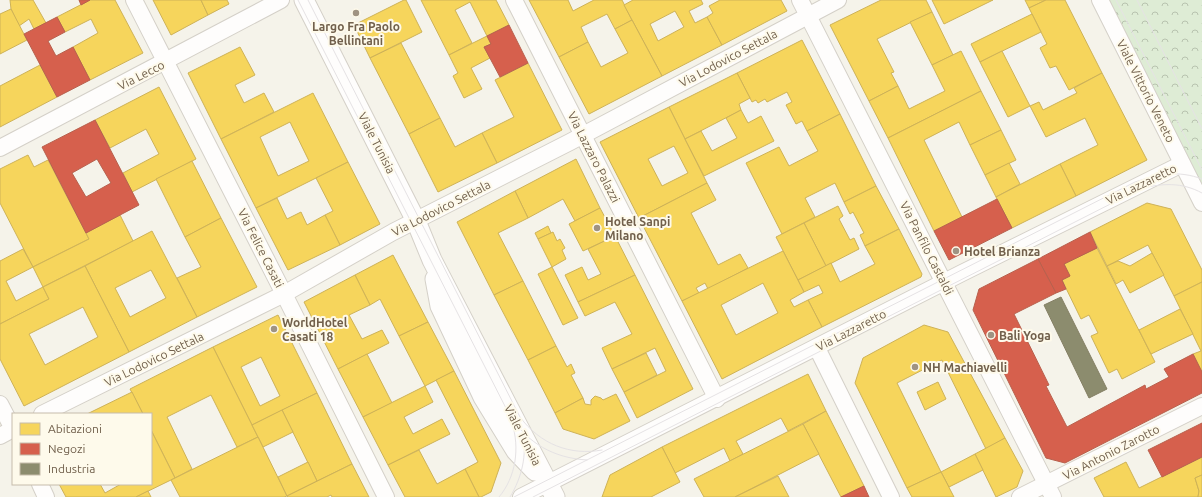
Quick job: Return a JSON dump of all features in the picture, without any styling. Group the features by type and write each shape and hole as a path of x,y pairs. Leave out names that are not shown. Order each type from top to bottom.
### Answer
{"street":[{"name":"Via Felice Casati","path":"134,0 386,497"},
{"name":"Via Lecco","path":"0,148 281,0"},
{"name":"Viale Tunisia","path":"304,0 416,221 432,260 524,434 551,490"},
{"name":"Via Lazzaro Palazzi","path":"514,0 717,399"},
{"name":"Via Panfilo Castaldi","path":"800,0 1050,491"},
{"name":"Via Lodovico Settala","path":"44,413 284,294 416,221 838,0"},
{"name":"Viale Vittorio Veneto","path":"1100,0 1202,203"},
{"path":"1182,164 1202,173"},
{"name":"Via Lazzaretto","path":"521,497 551,490 717,399 944,282 1182,164"},
{"path":"817,348 891,497"},
{"path":"0,404 12,427"},
{"name":"Via Antonio Zarotto","path":"1020,497 1050,491 1202,406"},
{"path":"0,436 12,430"},
{"path":"40,485 46,497"}],"green space":[{"path":"1107,0 1202,0 1202,186"}],"building: Abitazioni":[{"path":"10,0 33,0 46,23 34,29 29,19 19,26 11,9"},
{"path":"90,0 115,0 143,53 90,80 73,47 98,33 91,19 65,32 57,17"},
{"path":"153,0 201,0 208,15 171,35"},
{"path":"201,0 227,0 229,4 208,15"},
{"path":"406,0 422,32 370,58 354,25"},
{"path":"421,0 496,0 509,25 487,36 470,2 455,10 472,43 449,55"},
{"path":"529,0 568,0 573,11 594,0 622,0 632,20 615,29 607,14 581,27 588,42 559,57"},
{"path":"633,0 701,0 703,4 689,11 695,23 707,17 722,45 662,76 624,5","holes":["675,11 684,27 658,41 650,24"]},
{"path":"720,0 781,0 787,11 722,45 707,17 713,13 709,6"},
{"path":"881,0 926,0 932,12 877,39 894,72 891,73 898,86 869,101 830,25"},
{"path":"932,0 993,0 944,24"},
{"path":"1025,0 1046,0 1029,8"},
{"path":"1046,0 1065,0 1102,73 1069,90 1056,66 1050,68 1040,48 1047,44 1029,8"},
{"path":"11,9 27,40 0,54 0,14"},
{"path":"932,12 953,55 932,65 910,22"},
{"path":"1032,14 1041,32 980,62 971,44"},
{"path":"632,20 662,76 589,114 559,57 588,42 601,67 628,53 615,29"},
{"path":"487,36 491,44 484,47 490,58 471,68 482,89 464,98 453,76 458,73 449,55"},
{"path":"802,40 840,114 807,131 802,121 796,124 786,105 792,102 787,92 767,102 765,99 758,103 756,100 752,102 737,73"},
{"path":"401,43 440,118 409,134 370,58"},
{"path":"240,47 255,75 235,85 244,103 264,93 274,112 221,139 188,73"},
{"path":"961,51 981,91 888,138 869,101 898,86 909,109 945,91 932,65"},
{"path":"1002,51 1030,106 1008,117 980,62"},
{"path":"528,63 562,130 497,163 482,133 514,117 495,80"},
{"path":"40,65 57,97 0,127 0,86"},
{"path":"737,73 750,98 739,104 741,110 685,139 669,107"},
{"path":"1102,73 1147,160 1076,196 1060,164 1098,145 1085,118 1046,137 1030,106 1039,102 1043,110 1077,93 1074,88"},
{"path":"159,87 196,159 132,192 123,173 159,154 146,129 110,148 95,120"},
{"path":"981,91 1001,130 970,145 959,122 924,140 962,217 934,231 888,138"},
{"path":"313,93 348,162 256,208 221,139","holes":["290,122 309,161 278,176 260,137"]},
{"path":"669,107 707,183 639,218 600,142","holes":["674,146 688,173 662,186 648,159"]},
{"path":"741,110 748,123 761,116 774,141 704,176 685,139 701,131 712,151 737,138 726,118"},
{"path":"840,114 876,186 844,202 835,183 805,198 815,217 782,234 746,163 779,147 789,166 818,151 807,131"},
{"path":"440,118 455,147 482,133 497,163 438,192 409,134"},
{"path":"1001,130 1016,160 985,175 970,145"},
{"path":"28,155 34,167 48,160 89,239 33,267 0,203 0,169"},
{"path":"576,159 600,208 575,221 563,199 528,218 515,191"},
{"path":"192,161 221,218 185,237 156,179"},
{"path":"348,162 380,224 340,245 325,215 333,211 316,178"},
{"path":"1009,163 1020,184 996,197 985,175"},
{"path":"1060,164 1076,196 1012,228 996,197"},
{"path":"707,183 716,200 691,213 718,265 740,254 748,268 708,289 705,283 696,288 699,293 682,301 639,218"},
{"path":"876,186 899,229 865,246 860,235 864,233 853,212 850,214 844,202"},
{"path":"515,191 528,218 498,233 523,281 494,295 457,222"},
{"path":"277,198 287,219 301,212 307,225 325,215 340,245 288,270 256,208"},
{"path":"1147,203 1171,209 1202,270 1202,282 1174,296 1148,245 1107,266 1090,232"},
{"path":"838,206 843,216 839,219 850,240 854,238 859,249 826,266 804,223"},
{"path":"600,208 615,236 583,251 569,224"},
{"path":"120,215 133,241 43,287 33,267 89,239 86,233"},
{"path":"221,218 257,287 197,317 177,278 201,267 185,237"},
{"path":"804,223 826,266 798,280 776,237"},
{"path":"548,226 551,233 538,239 535,233"},
{"path":"899,229 922,274 921,277 822,327 808,300 823,293 819,285 804,292 798,280 831,263 840,282 875,264 865,246"},
{"path":"152,231 197,317 129,352 85,266","holes":["151,270 166,298 130,317 115,288"]},
{"path":"553,232 557,241 560,239 565,248 562,250 566,259 552,267 538,239"},
{"path":"615,236 635,275 578,302 565,275 582,267 588,280 601,274 588,249"},
{"path":"1097,248 1155,362 1122,379 1117,369 1109,373 1091,336 1098,333 1089,315 1081,319 1062,280 1070,276 1064,264"},
{"path":"23,249 33,267 6,281 16,301 43,287 49,299 0,324 0,261"},
{"path":"783,251 804,292 790,300 794,307 808,300 822,327 722,379 682,301","holes":["763,283 778,313 736,335 721,305"]},
{"path":"1152,253 1164,275 1130,293 1123,280 1116,284 1107,266 1118,261 1130,266"},
{"path":"393,255 428,322 399,336 380,299 370,305 355,275"},
{"path":"85,266 129,352 24,406 0,359 0,324 49,299 43,287","holes":["83,307 98,337 45,365 29,334"]},
{"path":"552,267 578,318 563,325 538,274"},
{"path":"355,275 370,305 349,315 362,339 382,330 389,343 338,369 304,302"},
{"path":"635,275 693,389 637,418 624,392 666,371 655,348 612,369 602,348 632,334 615,302 585,316 578,302"},
{"path":"523,281 556,346 528,360 494,295"},
{"path":"1202,282 1202,372 1193,354 1201,351 1174,296"},
{"path":"1180,309 1193,334 1151,354 1139,330"},
{"path":"278,315 317,393 252,425 213,347","holes":["261,357 280,396 260,406 241,367"]},
{"path":"428,322 454,371 425,386 399,336"},
{"path":"924,325 948,332 1005,438 986,449 942,360 897,383 941,472 907,488 855,383 863,358"},
{"path":"556,346 567,367 571,364 575,373 571,375 583,398 555,413 528,360"},
{"path":"213,347 258,437 237,447 211,395 167,417 192,469 175,478 152,432 152,413 142,413 130,389"},
{"path":"646,353 657,375 624,392 612,369"},
{"path":"367,354 392,403 363,417 338,369"},
{"path":"454,371 501,463 491,492 481,497 479,497 465,469 478,462 436,380"},
{"path":"808,374 826,411 788,431 781,418 736,441 743,454 730,461 724,448 675,473 662,447"},
{"path":"938,382 946,399 925,410 917,392"},
{"path":"425,386 433,402 404,417 413,434 442,419 450,434 388,465 363,417"},
{"path":"132,392 142,413 89,413"},
{"path":"317,393 352,464 317,481 282,410"},
{"path":"616,394 630,421 594,439 563,429 555,413 583,398 585,404 591,405 591,400 595,396 603,400"},
{"path":"282,410 293,432 263,447 252,425"},
{"path":"826,411 864,486 841,497 803,424"},
{"path":"803,424 819,454 735,497 704,497 694,479"},
{"path":"152,432 175,478 136,497 66,497 60,485 101,485 105,493 119,485 152,485"},
{"path":"258,437 287,496 180,497 171,480"},
{"path":"1005,438 1023,471 1017,487 996,497 975,454"},
{"path":"662,447 680,482 651,497 602,497 610,475"},
{"path":"419,450 437,484 465,469 479,497 405,497 388,465"},
{"path":"975,454 983,470 949,487 941,472"},
{"path":"1202,457 1202,475 1195,478 1199,491 1198,497 1104,497 1094,478 1126,462 1139,488"},
{"path":"308,462 317,481 287,496 278,477"},
{"path":"352,464 369,497 332,497 331,495 327,497 287,496"},
{"path":"941,472 954,497 912,497 907,488"},
{"path":"1202,475 1202,497 1198,497 1199,491 1195,478"},
{"path":"778,476 789,497 735,497"},
{"path":"148,491 151,497 136,497"}],"building: Negozi":[{"path":"79,0 90,0 81,5"},
{"path":"57,17 65,32 48,41 56,56 73,47 90,80 57,97 24,34"},
{"path":"509,25 528,63 500,77 484,47 491,44 487,36"},
{"path":"95,120 139,205 86,233 42,147","holes":["97,159 111,183 86,197 72,173"]},
{"path":"997,199 1012,228 949,260 934,231"},
{"path":"1090,232 1097,248 1064,264 1070,276 1062,280 1066,289 1056,293 1038,259"},
{"path":"1038,259 1056,293 1014,314 1049,385 1046,386 1067,427 1145,385 1146,389 1169,377 1164,369 1193,354 1202,372 1202,393 1065,463 1046,458 973,310 979,289"},
{"path":"1202,423 1202,457 1162,477 1148,450"},
{"path":"864,486 869,497 841,497"}],"building: Industria":[{"path":"1061,297 1107,389 1089,398 1044,305"}],"tram line":[{"path":"298,0 510,416 525,434 542,447 563,456 587,460"},
{"path":"308,0 520,417 537,434 556,446 578,451 602,450"},
{"path":"1116,0 1202,170"},
{"path":"1137,0 1202,129"},
{"path":"514,497 1135,182 1168,174 1193,176 1202,179"},
{"path":"533,497 1140,189 1164,185 1179,185 1202,193"},
{"path":"499,497 509,481 515,462 516,442 512,423"},
{"path":"510,497 518,482 524,458 523,432"}],"place":[{"name":"Largo Fra Paolo Bellintani","path":"356,13"},
{"name":"Hotel Sanpi Milano","path":"597,228"},
{"name":"Hotel Brianza","path":"956,251"},
{"name":"WorldHotel Casati 18","path":"274,329"},
{"name":"Bali Yoga","path":"991,335"},
{"name":"NH Machiavelli","path":"915,367"}]}
